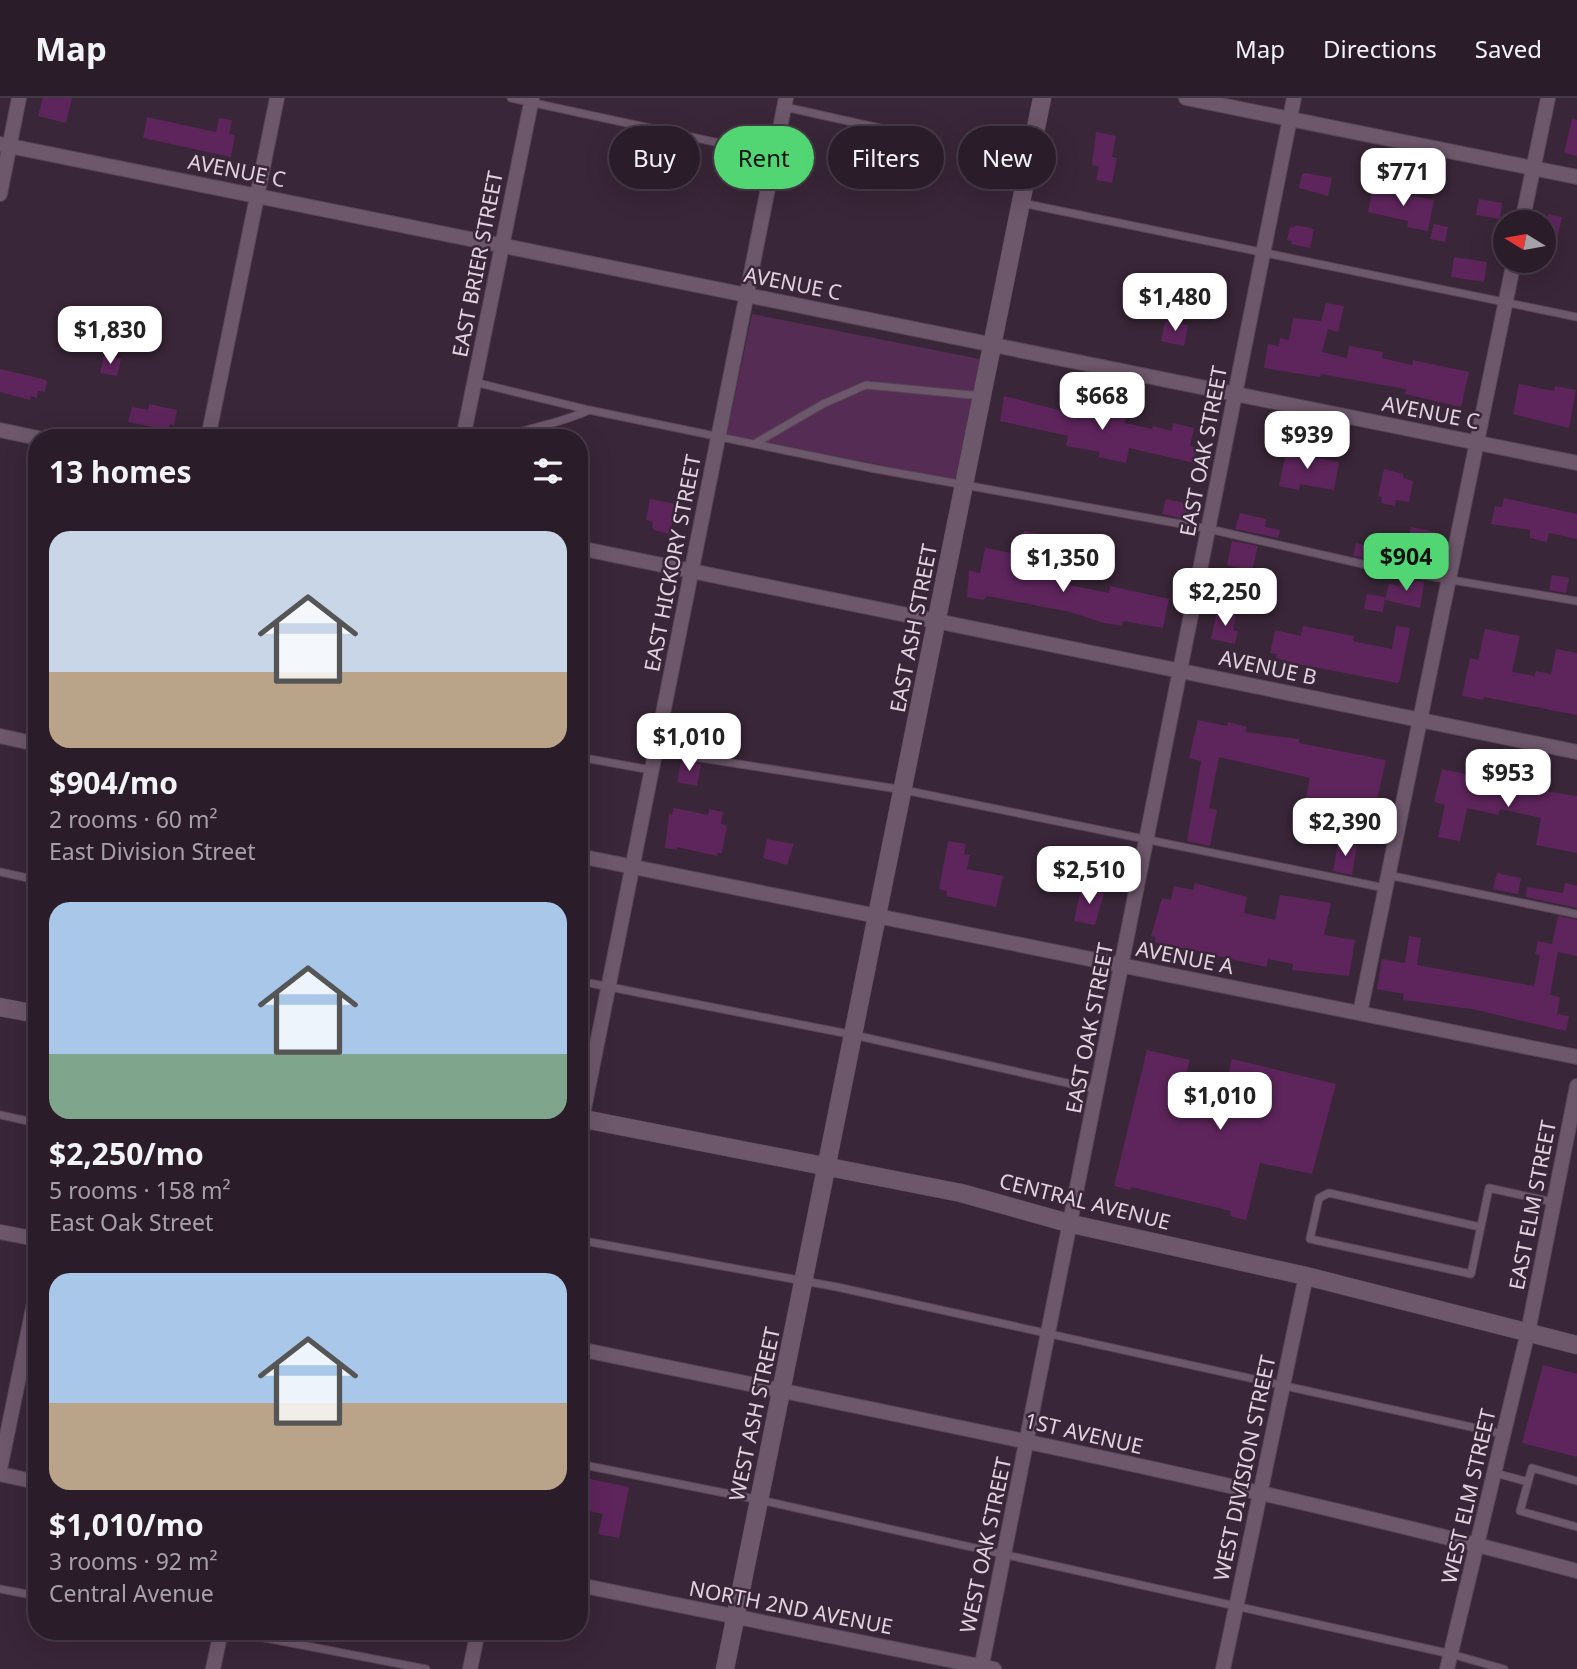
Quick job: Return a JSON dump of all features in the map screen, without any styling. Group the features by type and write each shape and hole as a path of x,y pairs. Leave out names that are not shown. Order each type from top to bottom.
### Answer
{"street":[{"path":"0,194 5,145 19,98"},
{"path":"210,429 277,98"},
{"name":"EAST ASH STREET","path":"828,1167 1042,98"},
{"path":"1186,98 1577,177"},
{"name":"EAST OAK STREET","path":"1072,1224 1294,98"},
{"path":"1525,210 1548,98"},
{"name":"EAST BRIER STREET","path":"465,429 532,100"},
{"name":"EAST HICKORY STREET","path":"781,126 786,102"},
{"name":"AVENUE C","path":"5,145 1577,463"},
{"name":"EAST HICKORY STREET","path":"588,1086 768,189"},
{"path":"1360,1013 1512,273"},
{"path":"0,430 28,436"},
{"name":"AVENUE B","path":"588,550 1577,752"},
{"path":"0,736 28,742"},
{"name":"AVENUE A","path":"588,858 1577,1057"},
{"path":"0,1007 28,1012"},
{"name":"EAST ELM STREET","path":"1528,1332 1577,1086"},
{"name":"CENTRAL AVENUE","path":"588,1125 961,1193 1072,1224 1306,1276 1577,1345"},
{"name":"WEST ASH STREET","path":"725,1669 828,1167"},
{"name":"WEST OAK STREET","path":"986,1668 1005,1554 1072,1224"},
{"path":"0,1231 28,1237"},
{"name":"WEST DIVISION STREET","path":"1223,1669 1306,1276"},
{"name":"WEST ELM STREET","path":"1447,1669 1479,1545 1528,1332"},
{"name":"1ST AVENUE","path":"588,1351 1028,1441 1479,1545 1577,1571"},
{"path":"28,1362 0,1471 28,1479"},
{"name":"NORTH 2ND AVENUE","path":"588,1587 986,1668"},
{"path":"213,1669 219,1640"},
{"path":"470,1669 476,1640"}],"lane":[{"path":"510,98 532,100 714,141"},
{"path":"786,102 877,126"},
{"path":"1021,203 1577,317"},
{"path":"474,383 589,410 965,486 1209,529 1380,568 1577,601"},
{"path":"753,444 823,404 866,385 983,396"},
{"path":"524,429 576,416 589,410"},
{"path":"656,751 904,790 1147,841 1577,914"},
{"path":"588,759 652,770"},
{"path":"0,872 28,878"},
{"path":"588,983 854,1035 1098,1090"},
{"path":"0,1115 28,1121"},
{"path":"1480,1227 1329,1193 1319,1198 1310,1239 1471,1273 1489,1188 1554,1202"},
{"path":"588,1242 804,1281 1504,1434"},
{"path":"588,1466 760,1500 1236,1605 1451,1654 1504,1669"},
{"path":"1577,1481 1532,1468 1520,1511 1577,1527"},
{"path":"1495,1473 1528,1482"},
{"path":"0,1589 28,1594"},
{"path":"276,1640 426,1669"}],"shaded area":[{"path":"752,314 980,359 955,480 727,434"}],"building":[{"path":"43,98 72,98 66,123 38,116"},
{"path":"147,117 216,132 219,118 232,120 229,134 235,135 231,157 143,138"},
{"path":"1572,119 1577,120 1577,156 1564,153"},
{"path":"1096,132 1116,136 1112,157 1117,158 1112,183 1096,180 1099,167 1092,165"},
{"path":"1302,174 1332,178 1328,196 1299,188"},
{"path":"1373,188 1434,200 1428,231 1407,227 1408,221 1368,212"},
{"path":"1479,199 1502,203 1501,210 1493,210 1493,218 1476,215"},
{"path":"1556,216 1562,217 1556,235"},
{"path":"1434,224 1448,227 1445,242 1430,239"},
{"path":"1295,225 1314,229 1310,248 1291,244 1292,241 1287,240 1290,227 1294,228"},
{"path":"1454,257 1487,262 1484,282 1451,277"},
{"path":"1326,303 1344,306 1338,332 1328,329 1322,352 1347,358 1349,346 1383,352 1382,358 1412,365 1413,360 1469,372 1461,407 1405,394 1406,389 1321,374 1320,377 1264,368 1268,344 1279,346 1280,338 1289,340 1293,318 1321,321"},
{"path":"1165,321 1188,325 1184,346 1161,341"},
{"path":"104,355 121,359 117,376 100,373"},
{"path":"0,369 47,380 45,392 38,391 37,398 31,396 30,400 0,392"},
{"path":"1519,384 1554,391 1555,386 1576,390 1569,428 1513,414"},
{"path":"1004,396 1062,411 1126,418 1125,423 1152,429 1153,426 1172,431 1173,423 1194,428 1190,446 1197,448 1194,463 1129,448 1126,463 1098,457 1100,452 1066,446 1068,436 1000,421"},
{"path":"149,404 177,410 174,425 170,424 168,429 163,429 128,422 132,407 148,410"},
{"path":"1287,446 1306,450 1305,456 1339,462 1334,490 1300,484 1299,490 1279,486"},
{"path":"1384,469 1403,474 1403,478 1413,481 1409,502 1396,500 1395,506 1381,503 1382,497 1378,496"},
{"path":"1504,498 1577,514 1577,539 1549,533 1547,542 1530,538 1530,530 1491,524 1495,506 1502,507"},
{"path":"650,499 676,504 670,534 656,531 652,528 653,522 646,520"},
{"path":"1166,499 1190,504 1186,519 1162,514"},
{"path":"1240,513 1266,519 1265,527 1280,530 1278,538 1235,529"},
{"path":"1411,527 1435,532 1427,570 1403,566"},
{"path":"1024,531 1040,534 1038,552 1021,549"},
{"path":"1232,541 1258,546 1252,571 1227,565"},
{"path":"1356,543 1374,547 1372,560 1353,556"},
{"path":"985,548 1017,554 1014,572 1065,580 1064,584 1109,593 1110,586 1169,599 1163,628 1123,621 1122,626 1070,612 987,596 983,600 967,597 969,570 980,573"},
{"path":"1552,575 1569,578 1566,593 1549,590"},
{"path":"1400,578 1424,582 1420,608 1385,600 1389,584 1399,586"},
{"path":"1367,594 1385,597 1383,612 1364,609"},
{"path":"1217,611 1236,615 1233,630 1238,631 1235,644 1211,639"},
{"path":"1303,626 1354,636 1353,641 1392,649 1396,626 1410,628 1400,680 1397,683 1298,664 1276,658 1277,654 1270,653 1275,630 1301,636"},
{"path":"1485,629 1520,636 1512,672 1535,676 1536,671 1551,674 1556,649 1577,653 1577,715 1484,697 1483,700 1462,696 1470,658 1478,660"},
{"path":"1198,720 1227,726 1228,722 1247,727 1245,732 1299,739 1299,743 1386,760 1370,832 1354,829 1356,819 1304,808 1310,778 1219,757 1209,808 1217,810 1210,846 1187,841 1201,761 1189,758"},
{"path":"681,761 701,764 697,786 677,782"},
{"path":"1442,769 1470,775 1469,780 1519,791 1520,787 1577,796 1577,853 1536,845 1541,818 1500,809 1498,815 1467,808 1460,841 1438,837 1445,805 1434,802"},
{"path":"674,808 708,815 709,809 723,812 721,824 727,826 722,853 717,856 677,847 677,850 665,848 669,814 672,815"},
{"path":"767,839 794,844 787,865 763,858"},
{"path":"948,841 966,844 964,854 970,855 967,869 1003,876 996,907 946,896 947,891 939,889"},
{"path":"1338,842 1357,845 1352,875 1333,871"},
{"path":"1497,873 1521,878 1518,894 1493,889"},
{"path":"1195,883 1247,897 1244,913 1275,920 1280,895 1331,903 1324,935 1355,940 1349,976 1292,970 1293,964 1268,959 1266,967 1155,942 1156,937 1151,936 1162,898 1171,900 1174,886 1193,890"},
{"path":"1565,883 1577,886 1577,908 1526,897 1527,887 1563,893"},
{"path":"1081,888 1104,893 1095,925 1074,921"},
{"path":"1558,916 1577,920 1577,956 1558,952 1550,995 1560,997 1557,1014 1569,1016 1566,1031 1472,1009 1403,1000 1404,994 1377,989 1382,959 1405,963 1409,936 1421,938 1417,965 1534,986 1540,955 1535,954 1538,941 1552,944"},
{"path":"1147,1050 1190,1060 1185,1078 1195,1081 1188,1110 1218,1117 1232,1059 1336,1084 1312,1174 1260,1163 1246,1220 1230,1216 1231,1211 1131,1187 1130,1190 1114,1186"},
{"path":"1543,1365 1577,1374 1577,1457 1522,1443"},
{"path":"588,1478 629,1487 619,1538 598,1534 603,1514 588,1511"}]}
